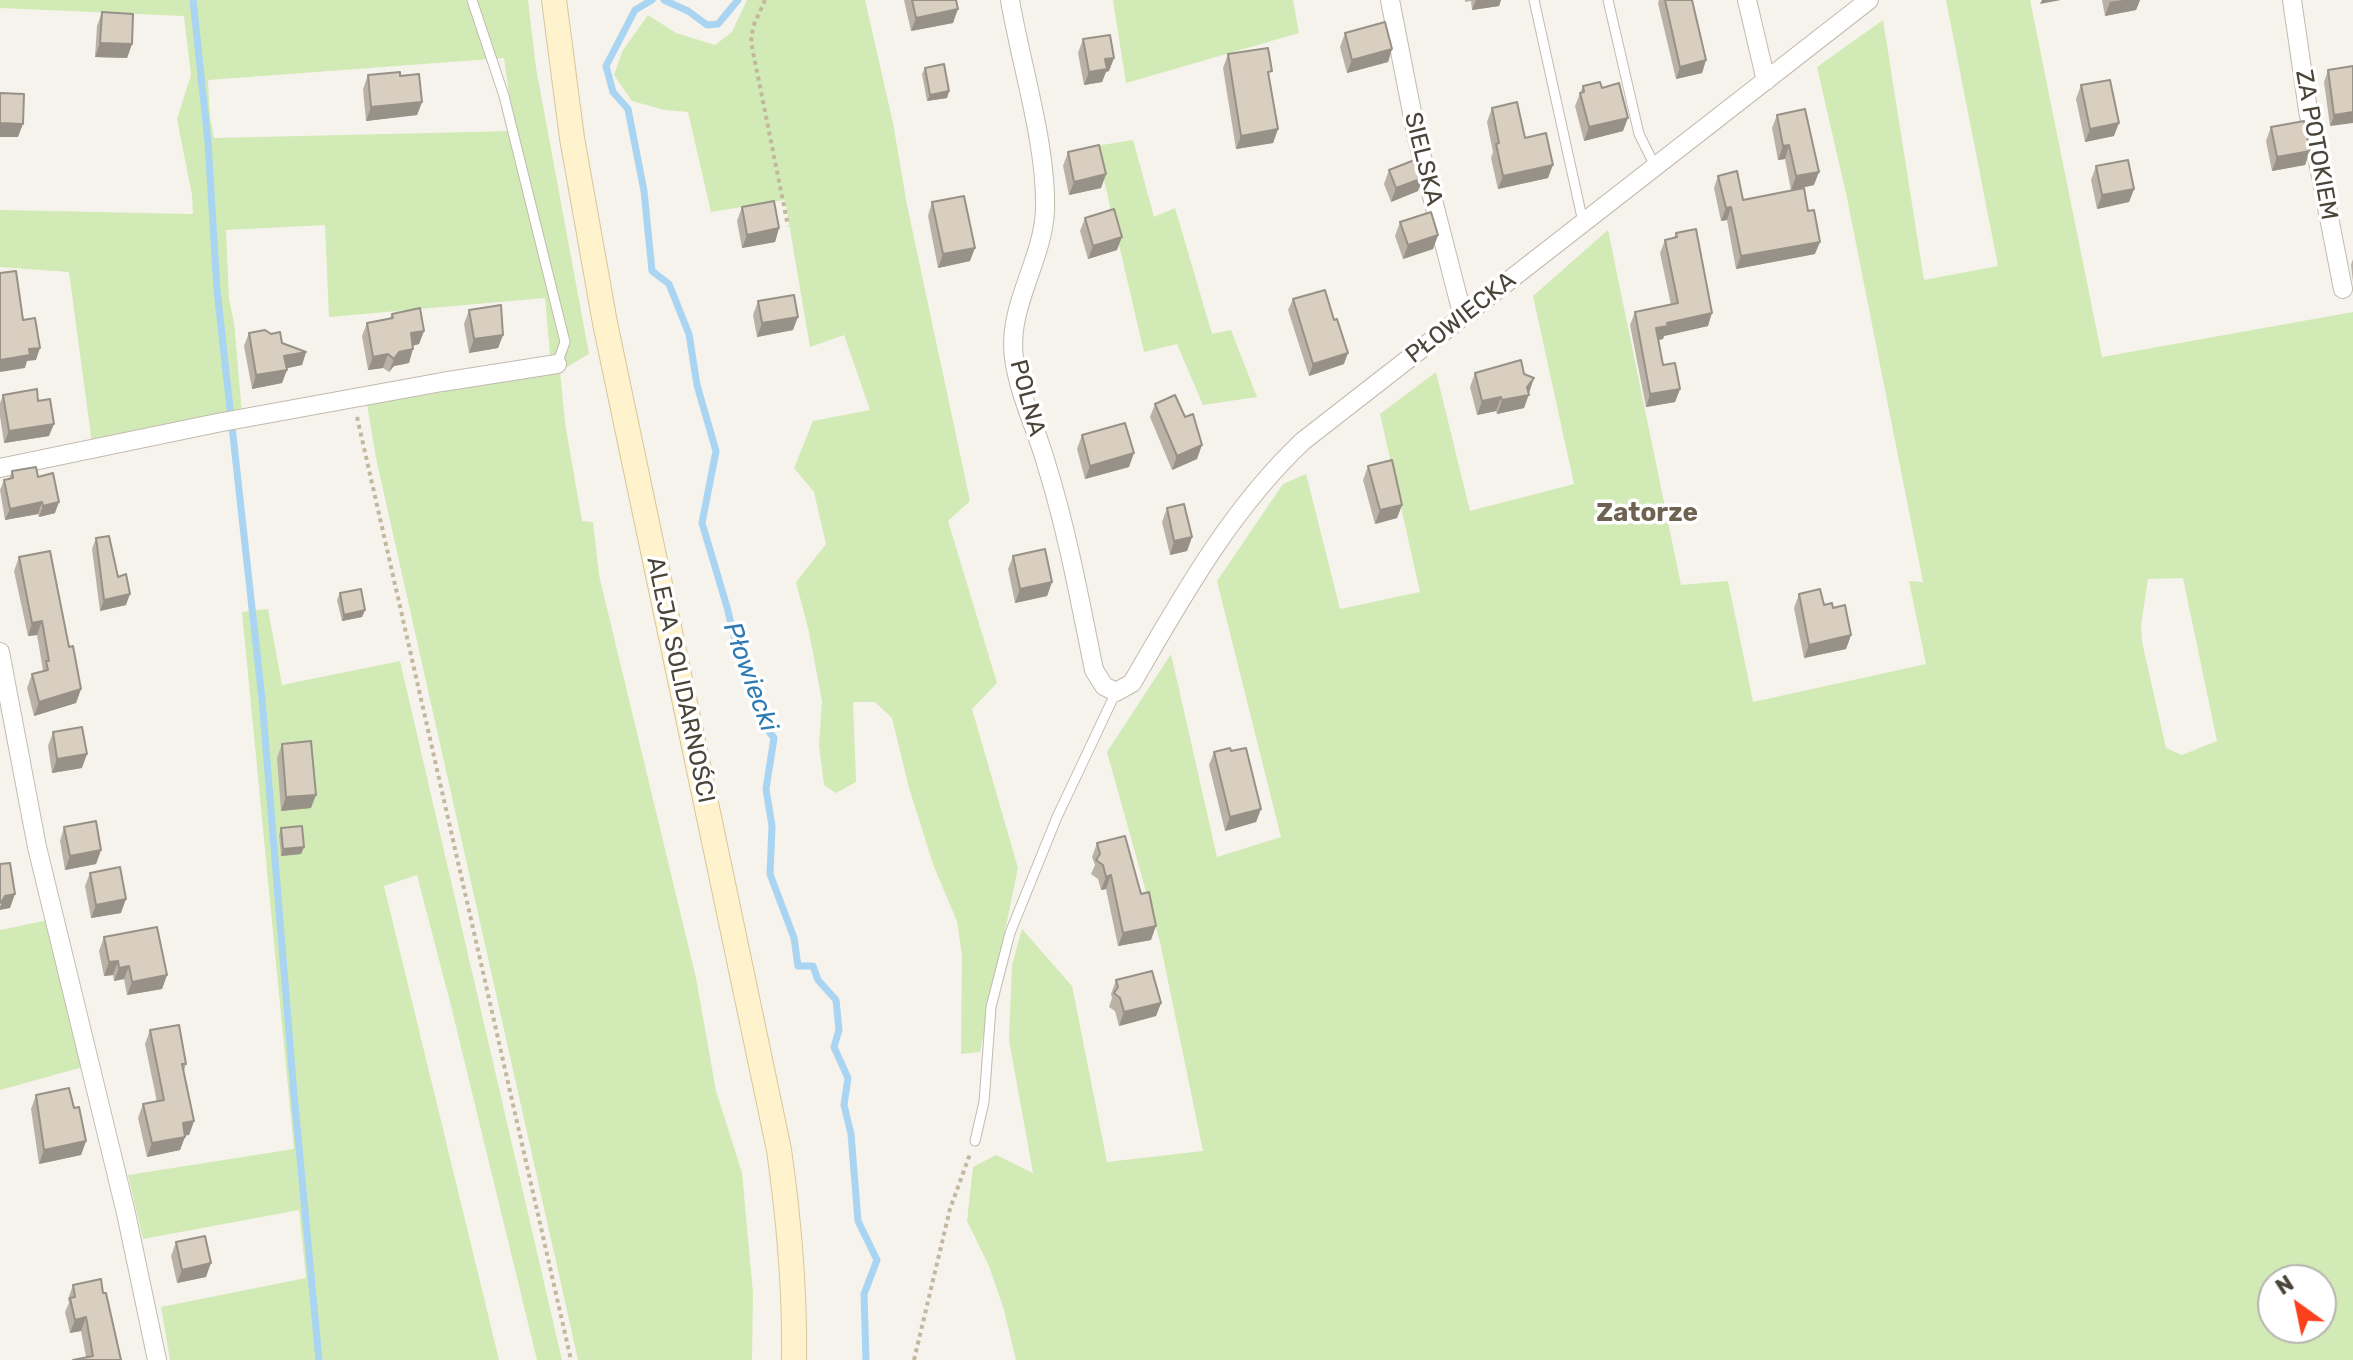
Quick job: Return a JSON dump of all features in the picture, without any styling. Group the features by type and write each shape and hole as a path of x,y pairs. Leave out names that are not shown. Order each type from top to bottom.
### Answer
{"main road":[{"name":"ALEJA SOLIDARNOŚCI","path":"554,0 572,138 605,323 779,1150 790,1224 795,1296 794,1360"}],"street":[{"name":"POLNA","path":"1010,0 1045,181 1045,213 1015,318 1014,356 1021,391 1047,464 1094,670 1104,686 1116,692"},
{"name":"SIELSKA","path":"1390,0 1417,138 1463,317"},
{"path":"1747,0 1766,81"},
{"name":"PŁOWIECKA","path":"1116,692 1132,683 1240,509 1270,473 1303,441 1869,0"},
{"name":"ZA POTOKIEM","path":"2292,0 2308,110 2343,289"},
{"path":"0,468 217,423 557,364"},
{"path":"0,652 37,847 123,1198 157,1360"}],"lane":[{"path":"472,0 504,96 565,342 557,364"},
{"path":"1534,0 1583,222"},
{"path":"1608,0 1639,134 1655,166"},
{"path":"975,1141 984,1102 991,1007 1010,933 1057,817 1116,692"}],"path":[{"path":"765,0 753,27 751,42 788,226"},
{"path":"353,399 571,1360"},
{"path":"914,1360 950,1209 975,1141"}],"green space":[{"path":"0,0 528,0 536,68 589,354 560,371 565,423 582,521 593,522 599,575 696,978 716,1091 742,1173 753,1293 752,1360 578,1360 376,458 367,404 560,370 550,354 545,298 329,317 325,225 226,230 229,300 234,322 242,414 92,443 69,272 0,267 0,210 193,214 177,119 191,75 184,16 0,8","holes":["504,58 514,131 214,138 208,80"]},
{"path":"747,0 865,0 893,123 907,205 970,501 948,521 997,683 972,709 1018,868 980,1052 961,1054 962,956 957,921 934,867 909,788 892,718 875,702 853,702 856,782 836,793 824,785 819,745 822,701 796,582 826,544 814,492 794,468 813,421 870,410 844,335 810,347 785,200 711,212 688,112 665,110 632,101 614,75 623,50 648,15 676,33 715,45 732,32"},
{"path":"1113,0 1293,0 1299,33 1126,83"},
{"path":"1946,0 2030,0 2102,357 2353,312 2353,1360 1016,1360 989,1266 967,1221 973,1167 996,1155 1033,1173 1009,1040 1012,965 1022,929 1072,986 1107,1162 1203,1151 1160,942 1107,752 1171,654 1217,857 1281,837 1217,581 1283,484 1306,474 1340,609 1420,592 1380,414 1436,372 1470,511 1574,484 1533,296 1608,230 1681,585 1728,581 1753,702 1926,664 1909,581 1923,582 1847,198 1817,67 1883,20 1924,280 1998,266","holes":["2183,578 2217,741 2182,755 2166,748 2142,642 2141,625 2148,579"]},
{"path":"1133,140 1154,217 1175,208 1212,334 1231,330 1257,397 1203,405 1177,344 1144,352 1096,146"},
{"path":"268,609 282,685 400,661 562,1360 537,1360 417,875 384,886 499,1360 170,1360 161,1307 306,1278 299,1210 143,1239 128,1175 294,1149 242,612"},
{"path":"48,920 83,1067 0,1090 0,930"}],"building":[{"path":"912,0 956,0 958,9 916,18"},
{"path":"1665,0 1692,0 1706,60 1680,67"},
{"path":"102,12 133,14 132,44 100,43"},
{"path":"1385,22 1392,49 1352,60 1345,33"},
{"path":"1110,35 1114,58 1105,59 1107,69 1089,72 1083,39"},
{"path":"1268,48 1272,71 1268,72 1278,129 1241,136 1228,54"},
{"path":"944,64 949,91 930,95 925,68"},
{"path":"2353,66 2353,112 2334,115 2328,70"},
{"path":"400,72 400,76 419,74 422,102 371,107 368,75"},
{"path":"2110,80 2119,123 2090,129 2081,85"},
{"path":"1600,82 1602,88 1619,83 1628,118 1589,127 1580,93 1584,92 1583,86"},
{"path":"0,93 24,94 23,124 0,123"},
{"path":"1517,102 1525,138 1546,133 1553,165 1503,176 1492,108"},
{"path":"1805,109 1819,172 1796,176 1789,145 1783,146 1777,115"},
{"path":"2304,121 2310,151 2277,157 2271,127"},
{"path":"1099,145 1106,174 1074,182 1068,152"},
{"path":"1417,159 1423,178 1396,188 1389,170"},
{"path":"2128,160 2134,189 2102,195 2096,166"},
{"path":"1737,171 1743,200 1804,188 1808,211 1814,210 1820,242 1741,256 1731,207 1726,208 1718,176"},
{"path":"964,196 975,248 943,254 932,202"},
{"path":"774,201 779,228 747,235 742,207"},
{"path":"1114,209 1122,237 1093,246 1085,218"},
{"path":"1431,212 1438,235 1408,245 1400,222"},
{"path":"1696,229 1712,313 1656,328 1663,365 1675,363 1680,389 1650,394 1635,312 1678,303 1665,240 1677,237 1676,233"},
{"path":"16,271 23,320 35,318 40,348 29,349 30,355 0,360 0,273"},
{"path":"1325,290 1348,353 1313,364 1293,299"},
{"path":"794,295 798,317 762,323 758,301"},
{"path":"501,305 503,335 474,339 469,310"},
{"path":"420,308 424,331 411,333 413,349 399,352 394,359 388,354 373,357 367,323"},
{"path":"265,330 271,334 280,332 282,343 306,352 284,356 287,370 256,375 249,333"},
{"path":"1521,360 1524,374 1534,378 1527,387 1529,395 1482,401 1475,373"},
{"path":"37,389 38,401 50,399 54,424 9,431 3,395"},
{"path":"1175,395 1185,417 1193,414 1202,445 1177,456 1155,404"},
{"path":"1125,423 1134,453 1090,466 1082,435"},
{"path":"1392,460 1402,505 1380,510 1368,466"},
{"path":"36,467 38,477 53,473 59,502 43,506 42,502 10,509 4,480 13,478 12,471"},
{"path":"1184,504 1192,537 1174,541 1167,508"},
{"path":"109,536 118,577 126,574 130,594 104,600 96,538"},
{"path":"1045,549 1052,582 1020,589 1013,556"},
{"path":"50,551 69,647 73,646 81,689 39,702 32,674 48,670 46,661 49,661 42,621 32,623 19,557"},
{"path":"361,589 365,610 344,615 340,593"},
{"path":"1820,589 1824,605 1832,603 1833,608 1845,605 1851,635 1809,645 1799,594"},
{"path":"82,727 87,754 57,759 53,732"},
{"path":"311,741 316,795 286,797 282,744"},
{"path":"1230,748 1231,751 1246,748 1261,809 1230,817 1214,752"},
{"path":"96,821 101,850 70,856 64,827"},
{"path":"302,826 304,847 283,849 281,828"},
{"path":"1125,836 1141,894 1149,892 1156,926 1123,933 1111,875 1106,877 1103,865 1096,860 1100,854 1097,843"},
{"path":"10,863 15,894 5,896 1,903 0,864"},
{"path":"120,867 126,899 96,905 90,873"},
{"path":"157,927 167,975 132,982 129,966 119,968 118,961 109,962 104,937"},
{"path":"1152,971 1161,1003 1124,1012 1120,998 1114,993 1118,987 1116,980"},
{"path":"179,1025 186,1064 182,1064 194,1121 183,1123 185,1137 152,1143 143,1104 164,1100 150,1030"},
{"path":"69,1088 74,1108 79,1107 86,1141 44,1150 36,1095"},
{"path":"205,1236 211,1263 182,1270 176,1242"},
{"path":"101,1279 121,1360 73,1360 93,1356 86,1317 75,1320 70,1298 75,1297 73,1285"}],"waterway":[{"path":"193,0 208,142 217,290 262,699 319,1360"},
{"name":"Płowiecki","path":"652,0 635,10 606,66 613,92 628,109 644,191 652,271 669,284 689,334 697,385 716,451 702,523 742,669 763,724 774,738 766,789 772,826 770,874 794,938 798,966 813,966 818,980 836,1000 839,1030 834,1047 848,1078 844,1105 851,1134 858,1221 877,1260 864,1294 866,1360"},
{"name":"Płowiecki","path":"664,0 688,11 707,25 718,24 738,0"}],"district":[{"name":"Zatorze","path":"1647,513"}]}
